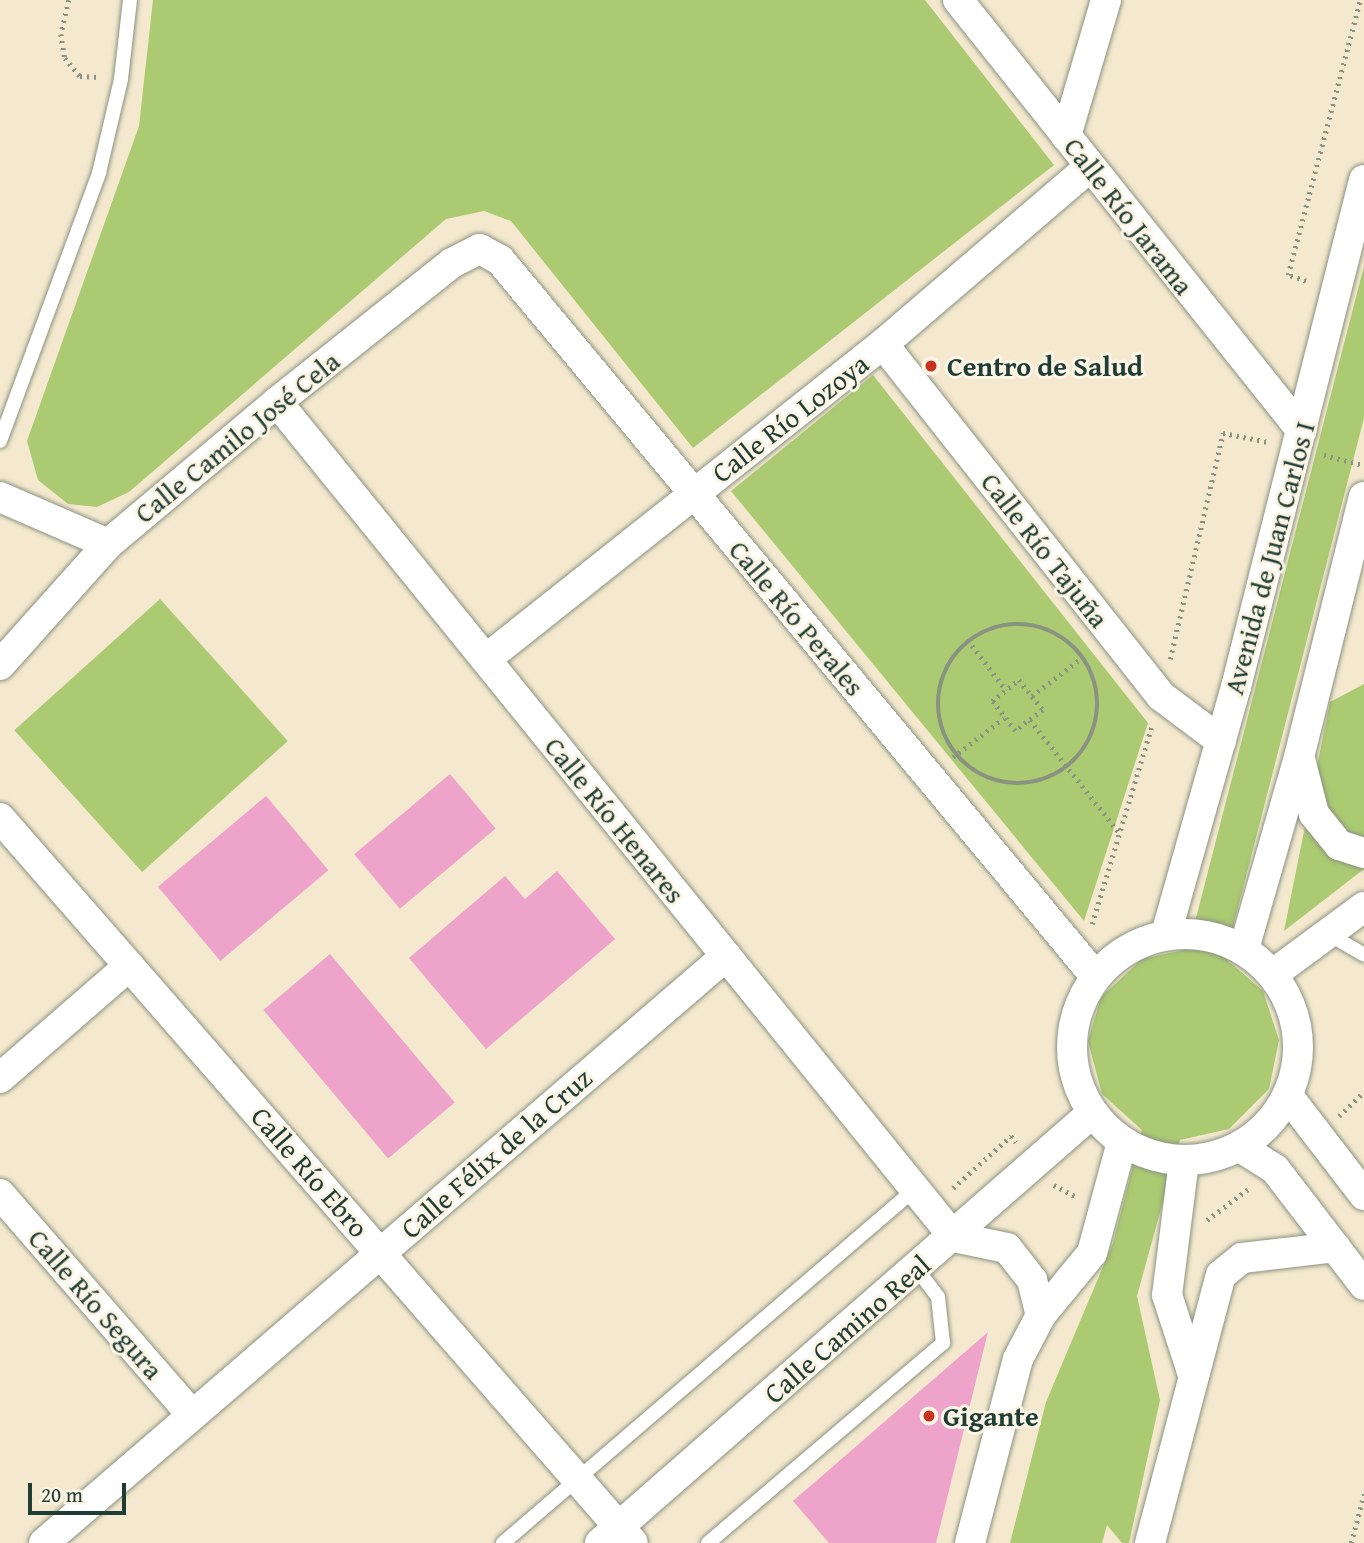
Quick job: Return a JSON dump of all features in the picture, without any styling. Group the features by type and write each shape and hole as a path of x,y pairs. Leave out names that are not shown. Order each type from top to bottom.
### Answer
{"street":[{"name":"Calle Río Jarama","path":"958,0 1300,440"},
{"path":"1066,136 1106,0"},
{"name":"Calle Río Lozoya","path":"486,659 883,344 1088,168"},
{"name":"Avenida de Juan Carlos I","path":"1166,934 1221,741 1300,440 1364,180"},
{"name":"Calle Camilo José Cela","path":"0,665 108,544 277,402 452,263 480,248 499,260"},
{"name":"Calle Río Perales","path":"499,260 1095,976"},
{"name":"Calle Río Tajuña","path":"883,344 1161,696 1221,741"},
{"name":"Calle Río Henares","path":"277,402 954,1237"},
{"path":"0,497 108,544"},
{"path":"1244,949 1299,757 1364,497"},
{"path":"1299,757 1314,814 1339,845 1364,853"},
{"name":"Calle Río Ebro","path":"0,818 577,1479 618,1538"},
{"path":"1273,974 1330,935 1364,907"},
{"path":"1166,934 1206,934 1244,949 1273,974 1290,1002 1298,1033 1297,1065 1288,1096 1259,1133 1240,1147 1184,1161 1152,1156 1122,1142 1092,1112 1076,1080 1071,1044 1078,1008 1095,976 1139,942 1166,934"},
{"name":"Calle Félix de la Cruz","path":"44,1543 726,956"},
{"path":"0,1078 129,966"},
{"path":"1288,1096 1364,1195"},
{"name":"Calle Camino Real","path":"618,1538 1092,1112"},
{"path":"970,1543 1018,1359 1041,1315 1092,1253 1122,1142"},
{"path":"1240,1147 1275,1169 1364,1285"},
{"path":"1184,1161 1167,1295 1193,1375"},
{"name":"Calle Río Segura","path":"0,1194 192,1415"},
{"path":"954,1237 1007,1248 1032,1280 1041,1315"},
{"path":"1150,1543 1221,1275 1242,1258 1335,1247"}],"lane":[{"path":"0,441 99,173 121,79 130,0"},
{"path":"1330,935 1364,955"},
{"path":"503,1543 915,1189"},
{"path":"708,1543 943,1343 938,1297 918,1270"}],"path":[{"path":"69,0 61,34 65,58 80,76 121,79"},
{"path":"1336,289 1288,275 1360,0"},
{"path":"1300,440 1364,465"},
{"path":"1029,623 1060,634 1084,656 1097,684 1099,715 1089,744 1069,768 1040,782 1010,785 979,776 956,756 941,727 937,695 947,665 968,640 996,626 1029,623"},
{"path":"968,640 1006,690"},
{"path":"1032,696 1089,652"},
{"path":"1019,680 1032,696 1043,710 1015,732 992,701 1019,680"},
{"path":"1030,720 1119,832"},
{"path":"1351,1543 1364,1494"}],"green space":[{"path":"153,0 925,0 1054,165 693,448 511,221 484,211 446,219 129,492 97,507 68,504 38,480 27,441 139,126"},
{"path":"1364,266 1364,418 1225,958 1263,991 1279,1040 1269,1089 1229,1129 1180,1140 1137,1296 1160,1400 1129,1543 1122,1543 1107,1525 1102,1543 1010,1543 1046,1402 1113,1243 1142,1130 1102,1094 1088,1041 1101,997 1142,959 1188,949"},
{"path":"873,375 1148,723 1084,921 731,491"},
{"path":"160,599 288,741 142,872 14,730"},
{"path":"1364,684 1364,869 1284,931 1330,702"}],"building":[{"path":"450,774 496,828 400,909 354,854"},
{"path":"266,796 328,870 220,961 158,887"},
{"path":"557,871 615,939 486,1049 409,958 505,876 525,899"},
{"path":"330,954 455,1103 388,1159 263,1010"},
{"name":"Gigante","path":"988,1332 936,1543 829,1543 793,1501"}],"place":[{"name":"Centro de Salud","path":"931,366"},
{"name":"Gigante","path":"929,1416"}]}
